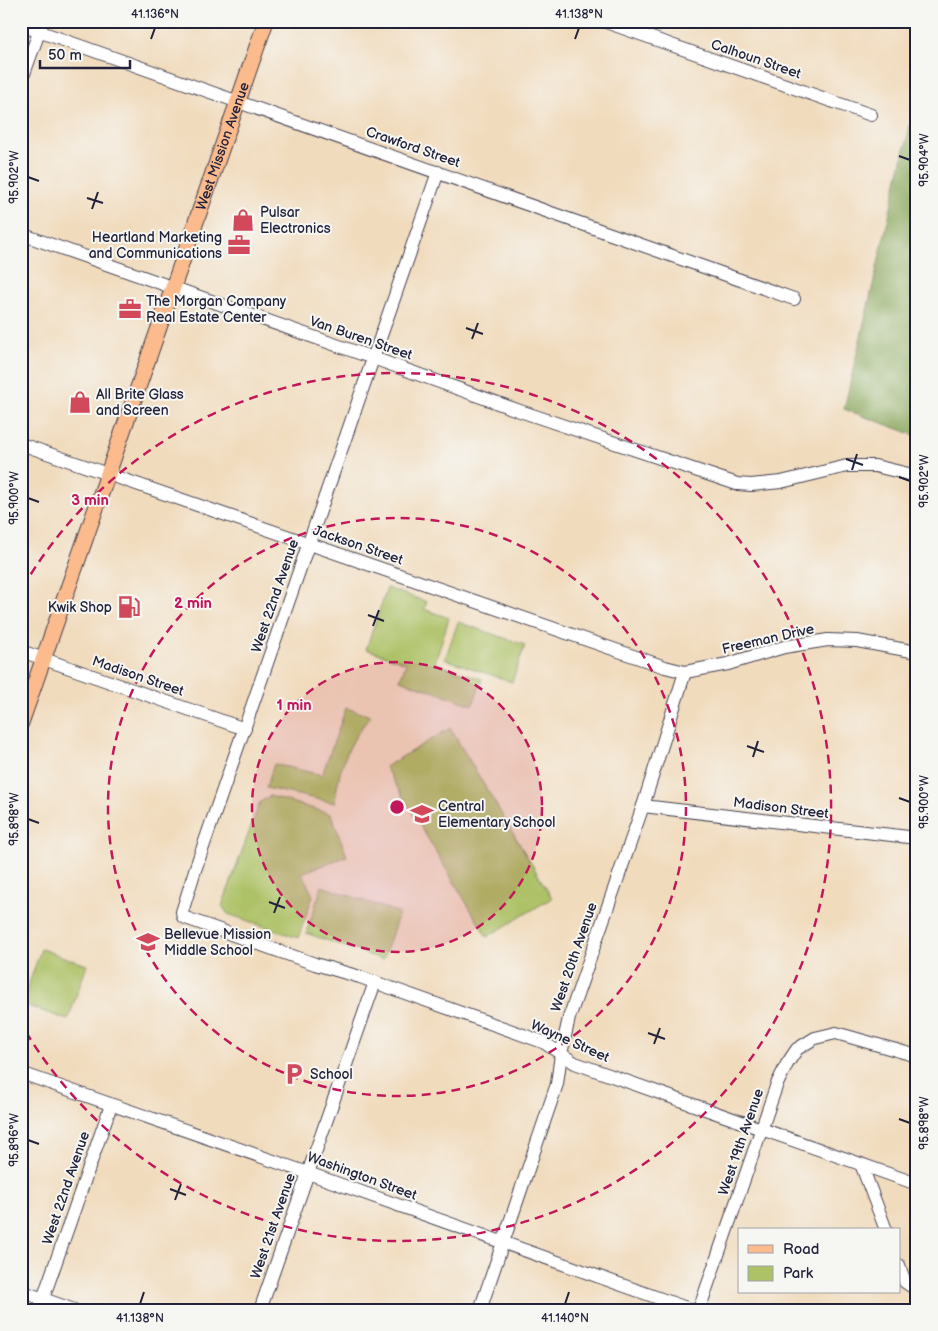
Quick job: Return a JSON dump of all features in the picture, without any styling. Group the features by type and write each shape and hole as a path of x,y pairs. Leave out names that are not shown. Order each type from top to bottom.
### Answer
{"main road":[{"name":"West Mission Avenue","path":"21,723 266,21"}],"street":[{"name":"Calhoun Street","path":"604,21 871,115"},
{"name":"Crawford Street","path":"21,25 41,26 238,102 794,299"},
{"path":"21,82 41,26"},
{"name":"West 22nd Avenue","path":"183,917 183,906 438,172"},
{"name":"Van Buren Street","path":"21,234 520,411 737,484 751,485 782,482 847,466 875,466 917,476"},
{"name":"Jackson Street","path":"21,444 656,664 685,672"},
{"name":"Freeman Drive","path":"685,672 728,664 784,648 828,640 857,641 917,652"},
{"name":"Madison Street","path":"21,651 245,729"},
{"name":"West 20th Avenue","path":"480,1310 557,1084 568,1018 643,806 685,672"},
{"name":"Madison Street","path":"643,806 917,838"},
{"name":"Wayne Street","path":"183,917 315,964 375,982 543,1042 575,1063 917,1184"},
{"name":"West 21st Avenue","path":"260,1310 375,982"},
{"name":"West 19th Avenue","path":"699,1310 778,1084 787,1064 797,1049 815,1038 836,1033 917,1056"},
{"name":"Washington Street","path":"21,1074 308,1173 692,1310"},
{"name":"West 22nd Avenue","path":"41,1304 112,1105"},
{"path":"861,1164 885,1228"},
{"path":"900,1267 906,1282 917,1290"},
{"path":"21,1291 41,1304 74,1310"}],"green space":[{"path":"917,96 917,436 844,409"},
{"path":"387,588 427,602 424,609 449,618 435,663 482,679 473,705 400,680 406,663 366,649"},
{"path":"458,622 525,645 512,682 445,659"},
{"path":"346,708 371,716 350,746 342,767 335,803 266,788 274,764 322,775"},
{"path":"450,728 552,898 487,937 385,767"},
{"path":"270,796 331,814 347,856 302,873 313,896 298,938 228,914 222,906 260,802"},
{"path":"322,886 399,913 383,960 306,933"},
{"path":"41,949 87,965 68,1020 22,1004"}],"place":[{"name":"Pulsar Electronics","path":"243,220"},
{"name":"Heartland Marketing and Communications","path":"239,245"},
{"name":"The Morgan Company Real Estate Center","path":"130,309"},
{"name":"All Brite Glass and Screen","path":"80,402"},
{"name":"Kwik Shop","path":"129,607"},
{"name":"Central Elementary School","path":"422,814"},
{"name":"Bellevue Mission Middle School","path":"148,942"},
{"name":"School","path":"294,1074"}]}
